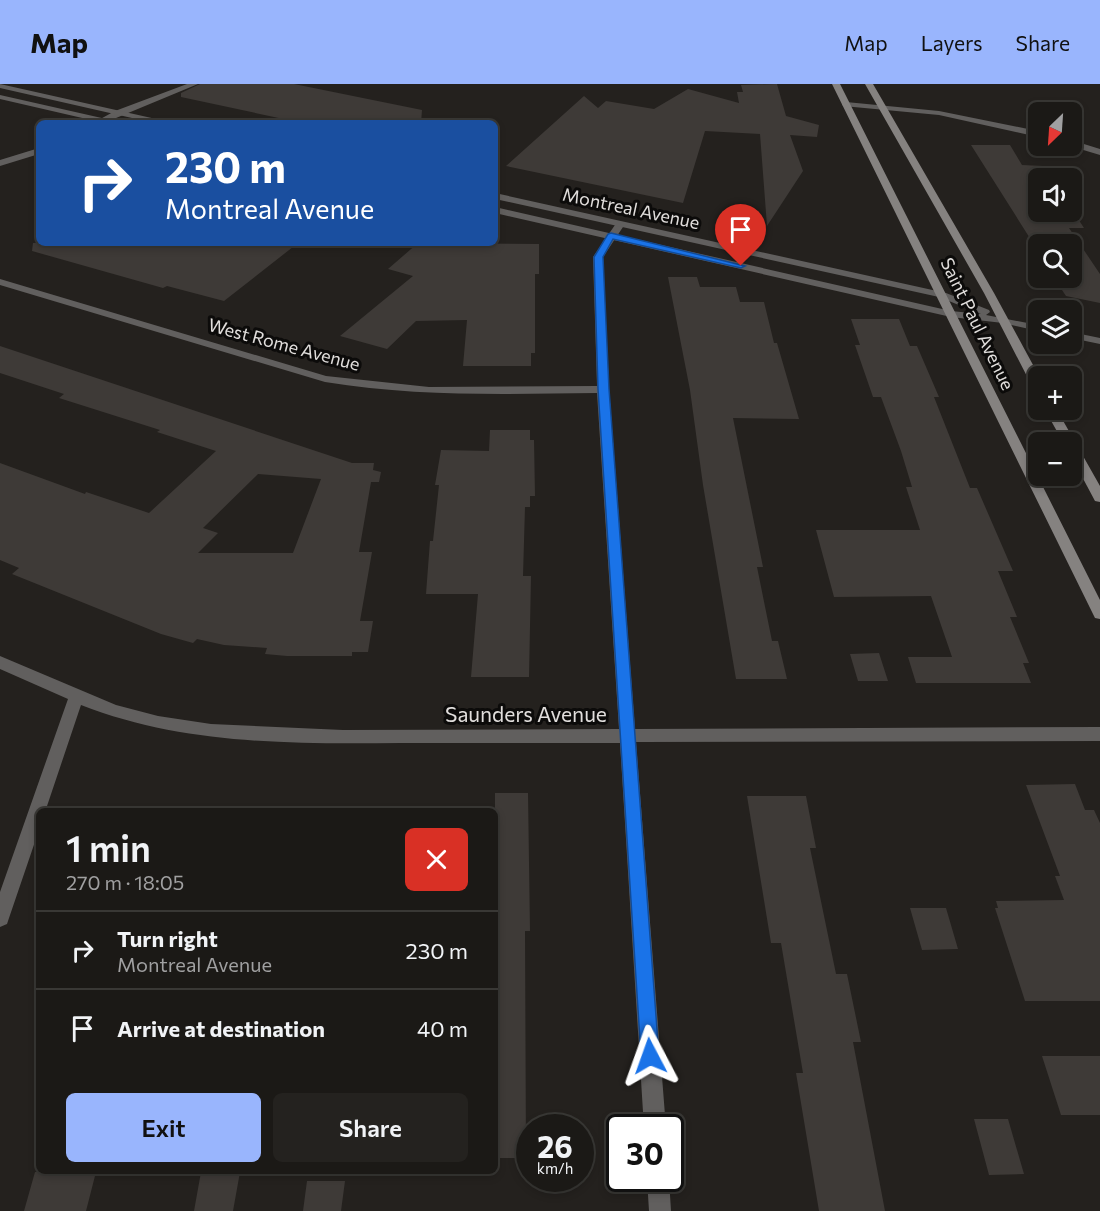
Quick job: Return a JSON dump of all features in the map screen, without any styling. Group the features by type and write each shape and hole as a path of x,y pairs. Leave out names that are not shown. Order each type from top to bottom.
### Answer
{"main road":[{"name":"Saint Paul Avenue","path":"836,84 1100,614"},
{"name":"Saint Paul Avenue","path":"869,84 1028,367"},
{"path":"1082,466 1100,498"}],"street":[{"path":"104,120 194,84"},
{"path":"0,86 151,120"},
{"path":"0,97 92,120"},
{"path":"846,104 882,106 981,120 1028,132"},
{"path":"1082,146 1100,152"},
{"path":"0,163 36,152"},
{"name":"Montreal Avenue","path":"498,197 615,230 951,314 1003,320 1028,326"},
{"name":"Montreal Avenue","path":"498,210 615,230 942,295 1003,320"},
{"path":"615,230 598,257 603,389 654,1114"},
{"name":"West Rome Avenue","path":"0,282 325,379 427,391 603,389"},
{"path":"1082,337 1100,341"},
{"name":"Saunders Avenue","path":"0,662 131,716 206,730 343,737 1100,734"},
{"path":"38,808 77,695"},
{"path":"0,918 36,814"},
{"path":"659,1192 660,1211"}],"building":[{"path":"200,84 294,84 422,110 421,120 288,120 181,97 181,93"},
{"path":"777,84 786,116 819,125 817,137 790,135 803,171 767,226 760,134 705,131 683,203 506,166 584,96 598,108 606,101 654,109 688,89 739,103 737,92 743,92 741,85"},
{"path":"971,145 1010,145 1022,165 1043,166 1044,168 1028,168 1028,222 1080,222 1084,228 1069,228 1073,234 1028,235"},
{"path":"33,243 36,243 36,246 294,246 224,301 167,286 163,288 32,251"},
{"path":"539,244 539,274 535,274 535,353 531,353 531,366 463,366 467,320 416,321 387,349 340,336 413,276 388,269 415,246"},
{"path":"1082,247 1100,274 1100,303 1066,296 1061,288 1082,288"},
{"path":"668,277 697,277 700,287 736,287 740,302 764,302 774,343 777,343 799,419 733,418 763,567 757,567 772,641 778,641 787,679 736,679 703,485 690,390"},
{"path":"851,319 899,319 910,346 917,346 939,397 934,397 970,488 977,488 1013,571 998,571 1017,617 1010,617 1029,663 1023,663 1031,683 916,683 908,657 952,657 931,596 834,597 816,530 920,530 906,487 912,487 901,451 881,397 873,397 855,345 860,345"},
{"path":"0,346 352,463 374,463 373,470 381,472 379,482 371,482 359,552 372,552 360,621 373,621 368,652 352,652 352,656 287,656 265,654 267,648 224,645 197,639 193,643 161,634 12,574 19,568 0,560 0,463 85,494 86,492 149,513 216,451 157,432 160,430 59,398 64,394 0,373","holes":["258,474 321,479 293,553 198,553 218,533 203,528"]},
{"path":"490,430 530,430 530,440 534,440 535,496 530,496 530,507 525,507 523,576 531,576 529,677 471,677 478,594 426,594 430,541 433,541 439,485 435,485 441,450 489,451"},
{"path":"879,653 888,681 858,681 850,654"},
{"path":"1075,784 1085,810 1094,810 1100,823 1100,1001 1025,1001 995,908 998,908 996,901 1064,900 1055,876 1060,876 1026,785"},
{"path":"495,793 528,793 530,931 525,931 526,1114 516,1114 516,1158 498,1158 498,808 495,808"},
{"path":"747,796 806,796 816,848 810,848 836,974 847,974 861,1042 853,1042 885,1211 819,1211 796,1073 803,1073 781,943 771,943"},
{"path":"910,908 946,908 958,949 922,950"},
{"path":"1042,1056 1100,1056 1100,1115 1061,1115"},
{"path":"974,1119 1008,1119 1024,1174 989,1175"},
{"path":"35,1172 36,1174 95,1174 86,1211 24,1211"},
{"path":"201,1174 240,1174 233,1211 194,1211"},
{"path":"307,1181 345,1181 341,1211 303,1211"}],"route":[{"path":"650,1056 603,389 598,257 611,236 741,266"}]}
